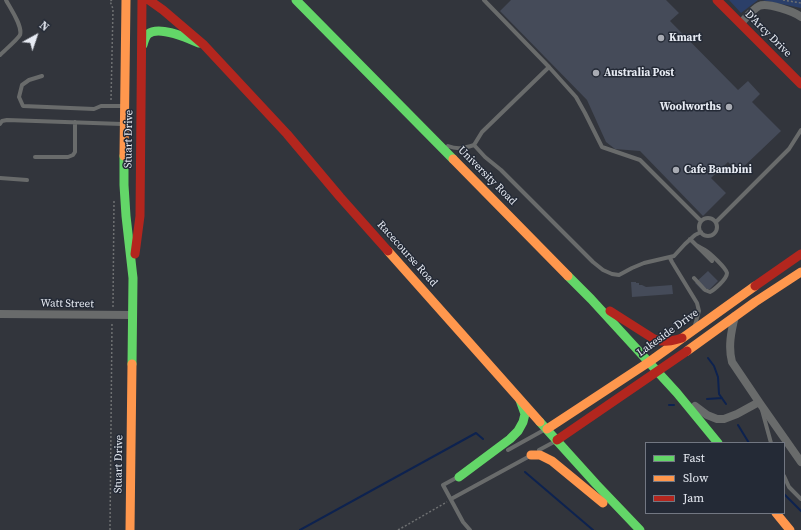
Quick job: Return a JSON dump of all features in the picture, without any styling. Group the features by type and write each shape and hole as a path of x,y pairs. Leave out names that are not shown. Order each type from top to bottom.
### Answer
{"main road":[{"name":"Stuart Drive","path":"126,0 124,185 133,278 130,530"},
{"name":"Stuart Drive","path":"133,278 140,216 142,0"},
{"name":"Racecourse Road","path":"149,0 204,45 287,134 340,197 596,484 640,530"},
{"name":"University Road","path":"296,0 591,299 658,371"},
{"name":"D'Arcy Drive","path":"717,0 801,84"},
{"path":"142,48 144,39 148,33 154,30 168,31 204,45"},
{"name":"Lakeside Drive","path":"547,429 649,362 801,254"},
{"path":"557,440 801,272"},
{"path":"591,299 654,339 662,342 669,342 682,338"},
{"path":"658,371 717,442"},
{"path":"459,477 510,440 518,431 525,414 520,398"},
{"path":"531,455 539,455 552,461 596,498 640,530"},
{"path":"777,514 790,530"}],"street":[{"path":"741,23 757,7 763,5 793,12 801,17"},
{"name":"Watt Street","path":"0,314 133,315"},
{"path":"735,316 730,334 730,356 732,362 801,462"},
{"path":"677,393 707,415 717,419 724,419 737,414 759,402"}],"lane":[{"path":"0,55 18,38 20,34 20,27 6,0"},
{"path":"484,0 576,97 602,147 640,160 701,221"},
{"path":"432,137 449,147 457,149 474,145 482,132 549,67"},
{"path":"42,76 29,80 22,85 18,97 23,106 94,109 101,106 125,106"},
{"path":"0,124 2,121 7,120 125,124"},
{"path":"35,157 68,157 73,155 75,152 75,122"},
{"path":"716,222 789,149 801,130"},
{"path":"474,145 593,262 603,270 612,274 619,275 644,263 670,258 674,256 690,239 701,232"},
{"path":"0,178 27,180"},
{"path":"706,218 712,218 716,222 717,228 714,233 709,236 701,232 699,226 701,221 706,218"},
{"path":"690,239 712,261"},
{"path":"694,278 705,290 710,292 713,291 725,279 727,275 724,268 704,249 696,245"},
{"path":"670,258 697,303 699,311 694,329"},
{"path":"759,402 771,442"},
{"path":"507,451 547,429"},
{"path":"451,499 557,440"},
{"path":"470,530 463,522 443,485 493,458"},
{"path":"785,478 789,487 801,499"}],"path":[{"path":"111,0 113,10 111,96 113,106"},
{"path":"781,0 801,3"},
{"path":"113,308 114,200"},
{"path":"110,530 112,324"},
{"path":"398,530 451,499"}],"shaded area":[{"path":"729,0 758,0 741,13"},
{"path":"762,0 801,0 801,8"}],"building":[{"path":"511,0 666,0 679,13 670,21 738,90 748,81 760,94 752,102 781,131 738,172 728,162 711,178 726,193 703,216 640,151 615,149 606,142 587,100 500,11"},
{"path":"708,271 718,281 710,289 706,288 703,291 695,283"},
{"path":"631,282 639,283 639,285 646,287 672,285 673,294 632,297"}],"waterway":[{"path":"708,358 714,366 718,377 719,394 726,404"},
{"path":"707,399 722,398"},
{"path":"669,405 674,405"},
{"path":"738,425 748,442"},
{"path":"300,530 476,433 483,439"},
{"path":"525,472 593,530"},
{"path":"785,495 801,511"}],"traffic: fast":[{"path":"296,0 453,159"},
{"path":"143,45 148,34 159,31 173,33 199,43"},
{"path":"124,156 126,216 133,278 132,364"},
{"path":"568,276 677,393 717,442"},
{"path":"459,477 510,439 518,431 525,414 520,400"},
{"path":"540,422 640,530"}],"traffic: slow":[{"path":"124,156 126,0"},
{"path":"453,159 568,276"},
{"path":"388,251 540,422"},
{"path":"687,351 755,302 801,272"},
{"path":"547,429 649,362 755,286"},
{"path":"130,530 132,364"},
{"path":"531,455 540,455 552,461 603,503"},
{"path":"777,514 790,530"}],"traffic: jam":[{"path":"135,254 140,216 142,0"},
{"path":"149,0 204,45 287,134 388,251"},
{"path":"717,0 801,84"},
{"path":"755,286 801,254"},
{"path":"610,311 654,339 668,341 682,338"},
{"path":"557,440 687,351"}],"place":[{"name":"Kmart","path":"661,38"},
{"name":"Australia Post","path":"596,73"},
{"name":"Woolworths","path":"729,107"},
{"name":"Cafe Bambini","path":"676,170"}]}
